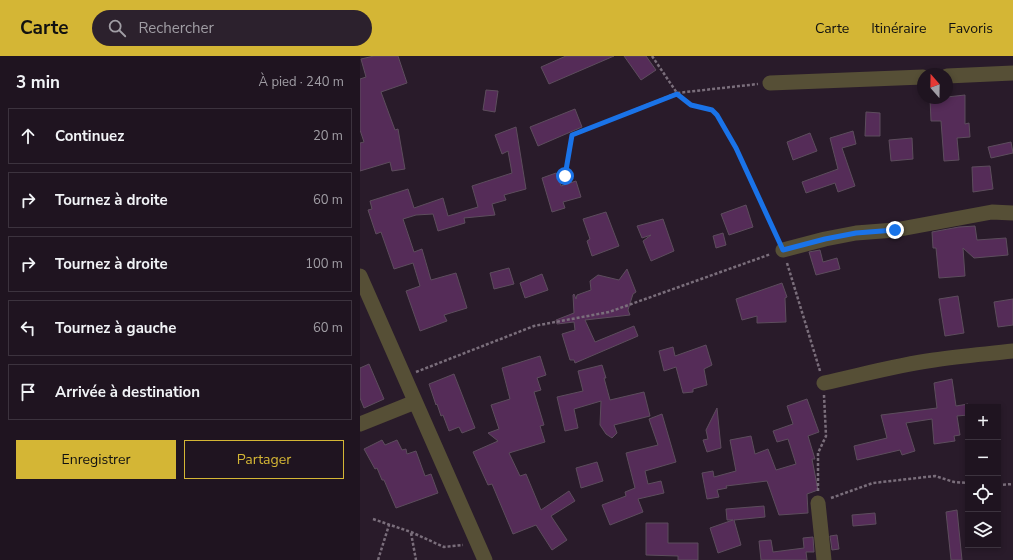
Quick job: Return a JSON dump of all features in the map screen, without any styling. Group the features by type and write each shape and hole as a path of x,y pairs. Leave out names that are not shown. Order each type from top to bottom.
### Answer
{"street":[{"path":"953,76 1013,73"},
{"path":"770,83 917,77"},
{"path":"783,250 856,233 895,230 992,212 1013,213"},
{"path":"360,276 485,560"},
{"path":"824,383 887,368 935,360 1013,351"},
{"path":"360,424 415,402"},
{"path":"818,503 824,560"}],"path":[{"path":"652,56 677,94 691,105 712,110 717,115 736,148 783,250 824,383 826,436 818,453 818,503 873,483 935,476 954,482 965,483"},
{"path":"565,176 572,135 677,94 770,83"},
{"path":"404,377 534,326 608,312 783,250"},
{"path":"1001,485 1013,484"},
{"path":"373,519 411,532 444,547 478,544"},
{"path":"378,560 389,525"},
{"path":"411,532 416,560"}],"building":[{"path":"374,56 398,56 407,83 381,92 395,130 398,129 405,169 392,171 390,162 360,171 360,143 364,142 360,130 360,79 366,77 361,59"},
{"path":"566,56 614,56 549,84 541,67"},
{"path":"624,56 646,56 656,70 641,80"},
{"path":"486,90 498,91 495,112 483,110"},
{"path":"965,95 965,124 969,123 970,137 957,138 959,160 944,161 941,121 931,121 930,104 953,104 953,96"},
{"path":"575,109 582,127 538,146 530,127"},
{"path":"866,112 880,113 880,136 865,136"},
{"path":"516,127 526,189 504,195 506,200 492,204 495,215 464,218 465,223 438,231 433,214 416,215 403,219 414,252 422,249 431,280 456,273 467,308 444,315 447,321 420,331 406,291 420,286 413,263 394,269 381,232 376,234 368,210 372,209 370,201 408,189 414,208 443,198 448,216 478,207 472,186 512,173 508,151 502,154 495,135"},
{"path":"853,131 856,144 842,148 855,186 838,192 835,183 806,193 802,182 838,169 830,138"},
{"path":"810,133 817,151 793,160 787,142"},
{"path":"912,138 913,159 891,161 889,140"},
{"path":"1011,142 1013,153 991,158 988,147"},
{"path":"990,166 993,189 973,192 972,167"},
{"path":"556,173 561,186 576,181 581,197 563,202 565,208 552,212 542,178"},
{"path":"746,205 753,227 729,235 721,214"},
{"path":"606,212 619,246 592,256 587,241 590,239 583,219"},
{"path":"663,219 674,251 651,261 643,241 651,235 642,238 637,226"},
{"path":"975,226 977,240 1006,238 1008,255 974,258 963,248 965,276 939,278 936,248 933,248 932,232 959,227"},
{"path":"723,233 726,245 716,248 713,236"},
{"path":"820,250 823,262 837,258 840,269 816,275 809,252"},
{"path":"509,268 514,284 494,289 490,273"},
{"path":"627,269 636,292 633,294 628,310 630,315 585,320 595,342 634,326 638,336 575,363 574,360 570,360 562,334 575,330 574,322 557,324 556,320 574,313 573,295 574,294 576,299 577,295 591,290 590,281 598,275 619,280"},
{"path":"542,274 548,290 525,298 520,283"},
{"path":"782,283 787,297 785,298 786,322 757,323 757,316 742,320 736,299"},
{"path":"958,296 964,333 945,336 939,299"},
{"path":"1013,299 1013,325 998,327 994,302"},
{"path":"706,345 712,365 704,369 707,385 693,389 693,392 683,393 676,367 664,371 659,351 673,347 675,356"},
{"path":"540,356 546,375 537,378 541,390 534,392 544,425 540,426 545,442 509,453 520,476 526,474 541,510 569,491 575,501 551,516 567,540 552,550 536,525 513,534 492,484 488,485 473,452 498,441 488,433 499,429 491,405 510,399 502,368"},
{"path":"369,364 384,399 364,408 360,398 360,368"},
{"path":"602,365 610,400 644,392 650,416 614,425 617,433 612,438 606,434 600,425 601,401 574,409 578,428 565,431 557,397 583,391 578,371"},
{"path":"454,374 475,428 462,433 459,427 449,431 443,415 441,416 437,404 436,405 429,384"},
{"path":"952,379 956,406 965,404 965,415 957,416 960,435 954,436 955,441 934,444 932,419 906,423 915,451 902,455 900,450 857,460 854,446 887,438 881,415 937,408 934,383"},
{"path":"807,399 819,432 808,436 815,459 812,459 818,490 807,494 808,513 779,515 767,481 726,486 727,488 717,490 719,497 707,499 702,473 713,471 714,477 736,471 730,440 751,436 755,454 768,449 776,470 796,464 788,439 777,442 773,431 793,424 787,406"},
{"path":"717,408 721,448 707,452 703,440 708,439 706,430"},
{"path":"662,414 676,462 645,471 648,484 661,481 664,493 638,499 643,512 610,525 602,505 626,496 625,492 635,488 626,453 658,445 649,419"},
{"path":"382,440 385,445 397,440 402,450 406,449 407,454 416,451 425,476 431,474 438,493 396,508 384,480 382,480 377,468 375,469 364,449"},
{"path":"597,462 603,481 581,488 576,468"},
{"path":"764,506 765,517 734,520 741,545 718,553 710,528 733,520 727,520 726,509"},
{"path":"957,510 962,560 951,560 946,512"},
{"path":"875,513 876,524 853,526 852,515"},
{"path":"646,523 668,523 668,543 698,543 698,560 678,560 678,556 646,555"},
{"path":"837,535 839,549 832,550 830,536"},
{"path":"813,537 814,552 806,552 807,560 761,560 759,541 771,540 773,552 804,548 803,538"}],"route":[{"path":"565,176 572,135 677,94 691,105 712,110 717,115 736,148 783,250 856,233 895,230"}]}
